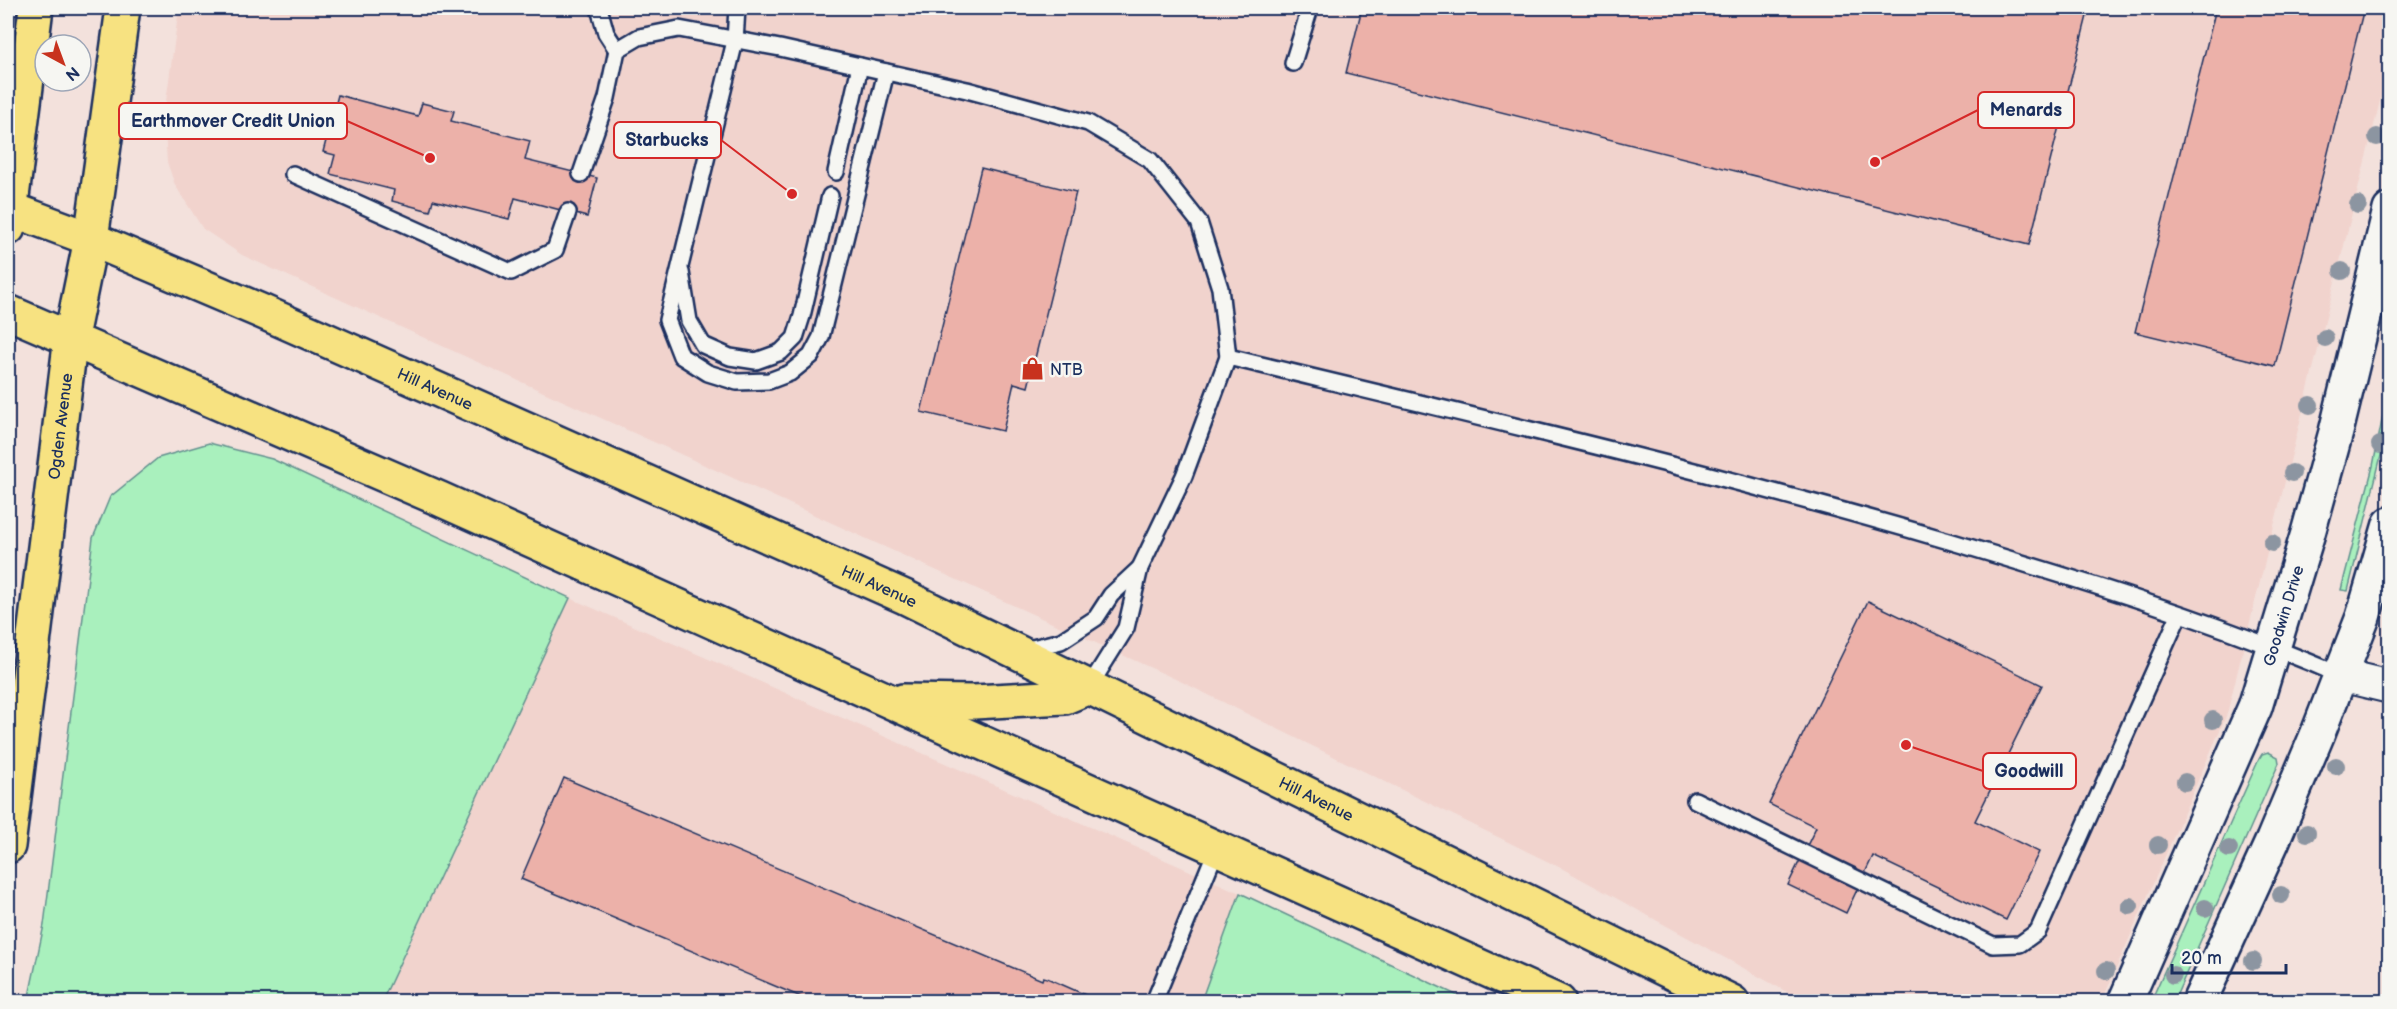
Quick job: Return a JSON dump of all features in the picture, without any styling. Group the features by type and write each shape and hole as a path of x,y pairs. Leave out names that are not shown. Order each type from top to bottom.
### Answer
{"main road":[{"path":"8,216 36,8"},
{"name":"Ogden Avenue","path":"8,846 71,337 91,239 123,8"},
{"name":"Hill Avenue","path":"8,216 91,239 262,312 894,592 1732,1002"},
{"path":"8,312 71,337 440,499 1559,1002"},
{"path":"889,701 974,702 1065,697 1089,687"}],"street":[{"name":"Goodwin Drive","path":"2125,1002 2255,707 2336,432 2390,210"},
{"path":"2199,1002 2273,840 2364,617 2390,524"},
{"path":"2340,675 2390,687"}],"lane":[{"path":"581,174 607,98 617,50 606,33 599,8"},
{"path":"737,8 735,41 667,321 681,356 708,373 737,382 769,381 790,373 811,356 821,337 886,72"},
{"path":"1293,63 1310,8"},
{"path":"617,50 639,37 679,29 967,90 1088,123 1150,160 1199,222 1220,288 1228,357 1184,476 1140,568 1126,627 1089,687"},
{"path":"836,172 860,66"},
{"path":"293,174 510,272 555,250 568,212"},
{"path":"680,263 689,321 703,345 730,357 756,361 781,352 795,338 802,316 830,196"},
{"path":"1228,357 1838,508 2041,568 2274,647 2340,675"},
{"path":"1017,652 1061,641 1096,618 1111,595 1140,568"},
{"path":"1695,800 1993,945 2020,944 2038,931 2179,615"},
{"path":"1154,1002 1217,848"}],"shaded area":[{"path":"179,8 2389,8 2390,61 2227,714 2102,1001 1805,1002 1563,869 1182,682 242,255 203,229 175,185 167,162 164,116"},
{"path":"570,598 1240,893 1469,1001 382,1002"}],"green space":[{"path":"2389,385 2389,423 2348,591 2341,590 2373,466"},
{"path":"209,443 272,459 570,598 382,1001 28,1001 44,925 93,538 110,497 158,458"},
{"path":"2268,752 2278,757 2279,763 2174,1001 2151,1001 2259,759 2262,754"},
{"path":"1240,893 1469,1001 1201,1001"}],"building":[{"path":"1362,8 2089,8 2029,245 1346,73"},
{"path":"2216,8 2364,8 2275,366 2135,332"},
{"path":"338,95 418,116 422,103 454,111 451,121 530,141 525,160 597,178 587,217 515,198 509,219 433,200 430,211 392,201 394,190 330,174 335,155 323,152"},
{"path":"981,168 1076,192 1028,387 1014,383 1003,431 921,412"},
{"path":"1868,601 2042,685 1975,821 2039,852 2006,920 1873,856 1846,913 1788,885 1816,827 1769,804"},
{"path":"564,778 1042,980 1043,977 1047,978 1097,1000 1097,1002 813,1002 521,879"}],"place":[{"name":"Earthmover Credit Union","path":"430,158"},
{"name":"Menards","path":"1875,162"},
{"name":"Starbucks","path":"792,194"},
{"name":"NTB","path":"1032,369"},
{"name":"Goodwill","path":"1906,745"}]}
